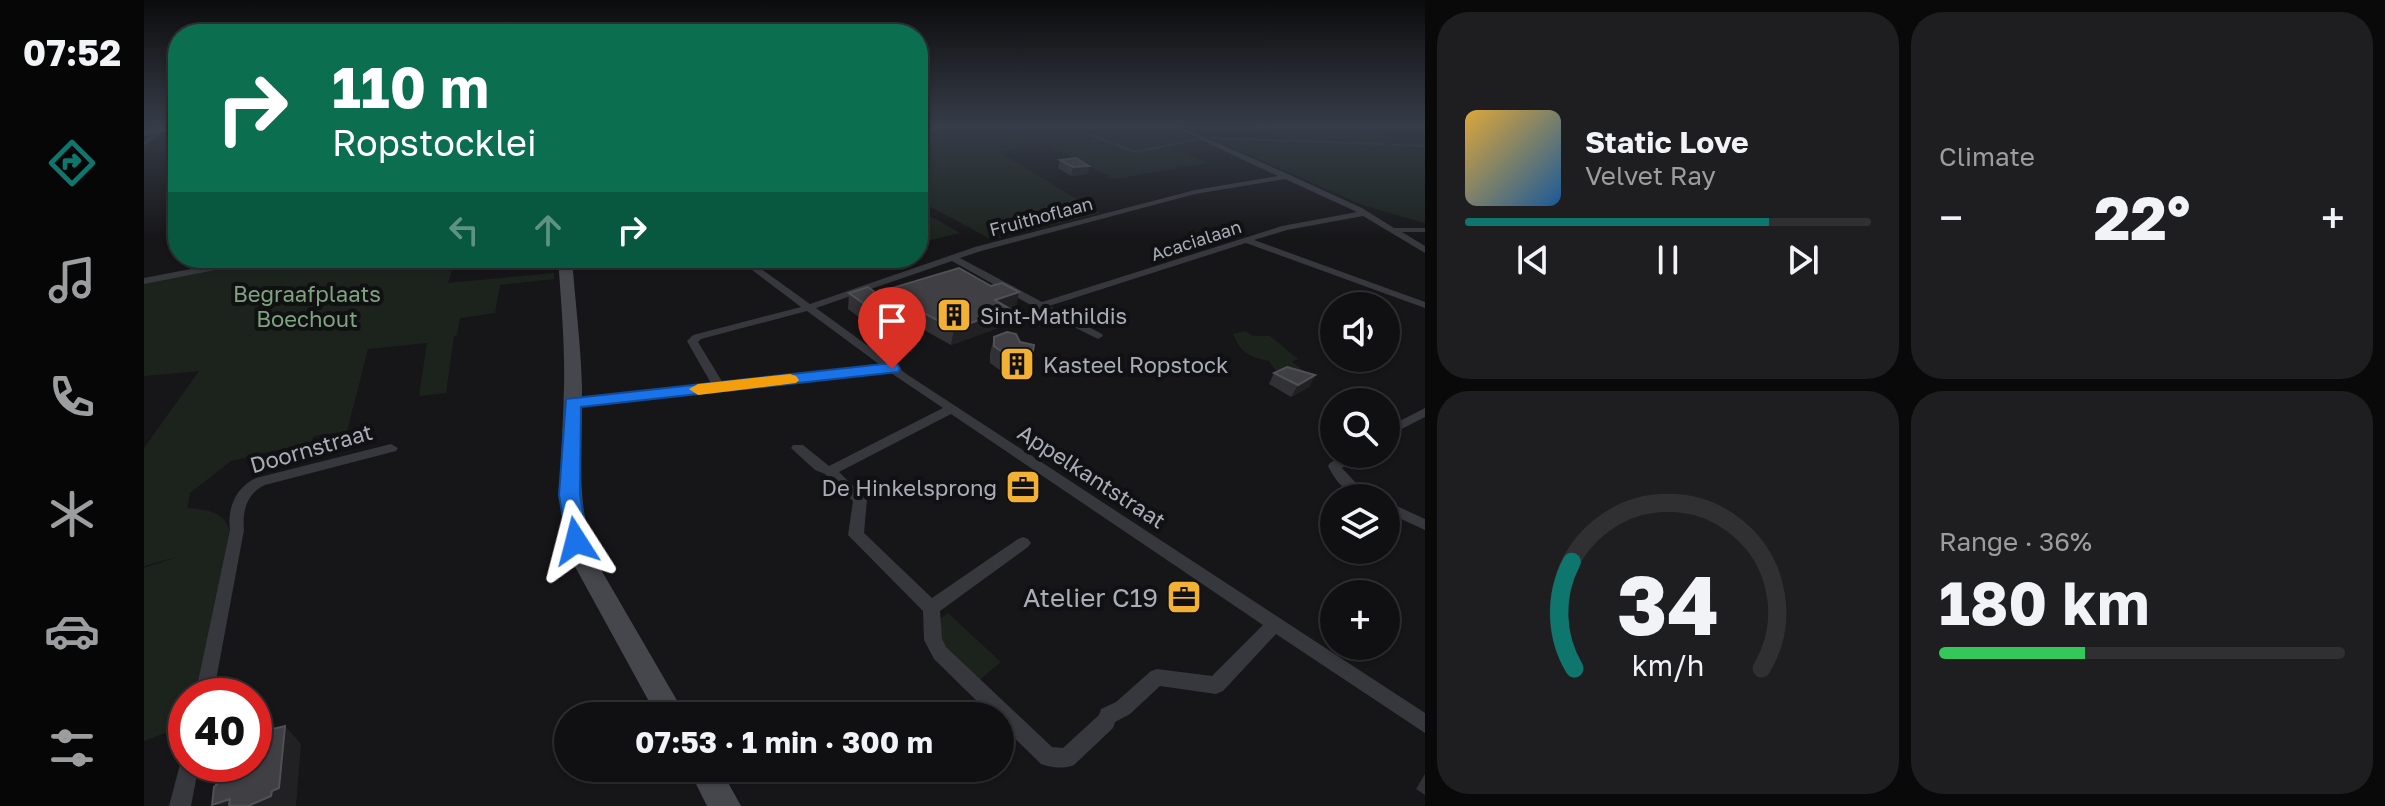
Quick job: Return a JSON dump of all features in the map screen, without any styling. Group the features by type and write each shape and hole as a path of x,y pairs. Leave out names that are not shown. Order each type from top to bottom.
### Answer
{"street":[{"path":"1262,165 1364,213 1425,250"},
{"name":"Fruithoflaan","path":"928,265 1195,192 1288,176"},
{"name":"Acacialaan","path":"1039,306 1303,223 1364,213"},
{"path":"1392,230 1425,230"},
{"path":"1245,240 1425,305"},
{"path":"951,257 1098,336"},
{"path":"144,281 210,268"},
{"path":"565,268 572,403 570,495 576,541 585,563 664,702"},
{"name":"Appelkantstraat","path":"753,268 892,369 1425,724"},
{"name":"Fruithoflaan","path":"719,387 692,341 807,308 920,268"},
{"path":"572,403 892,369"},
{"path":"830,471 951,409"},
{"path":"1400,425 1423,412"},
{"name":"Doornstraat","path":"208,678 235,539 235,519 250,485 391,448"},
{"path":"798,448 820,467 830,471 860,500 856,535 931,608 933,640 940,653 1035,748 1048,757 1067,758 1108,716 1123,708 1157,677 1216,685 1276,623"},
{"path":"1336,468 1348,484"},
{"path":"1400,513 1425,525"},
{"path":"931,608 1023,543"},
{"path":"180,806 185,782"},
{"path":"711,782 725,806"}],"green space":[{"path":"928,165 1020,165 1100,213 992,240 928,205"},
{"path":"1086,165 1198,165 1114,179"},
{"path":"1272,165 1425,165 1425,223 1362,205"},
{"path":"928,215 960,233 928,241"},
{"name":"Begraafplaats Boechout","path":"218,268 453,268 448,283 554,273 554,279 500,285 495,313 460,318 457,335 454,336 446,393 419,396 427,343 368,349 347,431 314,436 311,442 231,461 190,493 187,508 210,512 222,518 231,538 201,678 168,678 168,732 144,741 144,568 180,556 144,566 144,448 199,371 144,376 144,283"},
{"path":"1245,331 1253,336 1270,336 1298,359 1292,362 1304,371 1303,377 1277,372 1269,361 1245,352 1233,334"},
{"path":"948,613 1001,662 977,682 942,645 940,619"}],"building":[{"path":"959,268 991,286 1002,283 1019,292 995,300 1010,309 954,329 926,314 891,323 849,293 868,287 876,293"},
{"path":"1007,332 1016,334 1020,342 1034,345 1033,351 1012,359 994,346 994,337"},
{"path":"1287,367 1315,375 1298,385 1274,373"},
{"path":"285,726 279,788 272,791 271,796 248,806 229,806 230,799 212,805 214,787 219,782 272,782 272,729"}],"slow traffic":[{"path":"698,389 790,380"}],"place":[{"name":"Sint-Mathildis","path":"954,315"},
{"name":"Kasteel Ropstock","path":"1017,364"},
{"name":"De Hinkelsprong","path":"1023,487"},
{"name":"Atelier C19","path":"1184,597"}],"route":[{"path":"576,541 570,495 572,403 892,369"}]}
